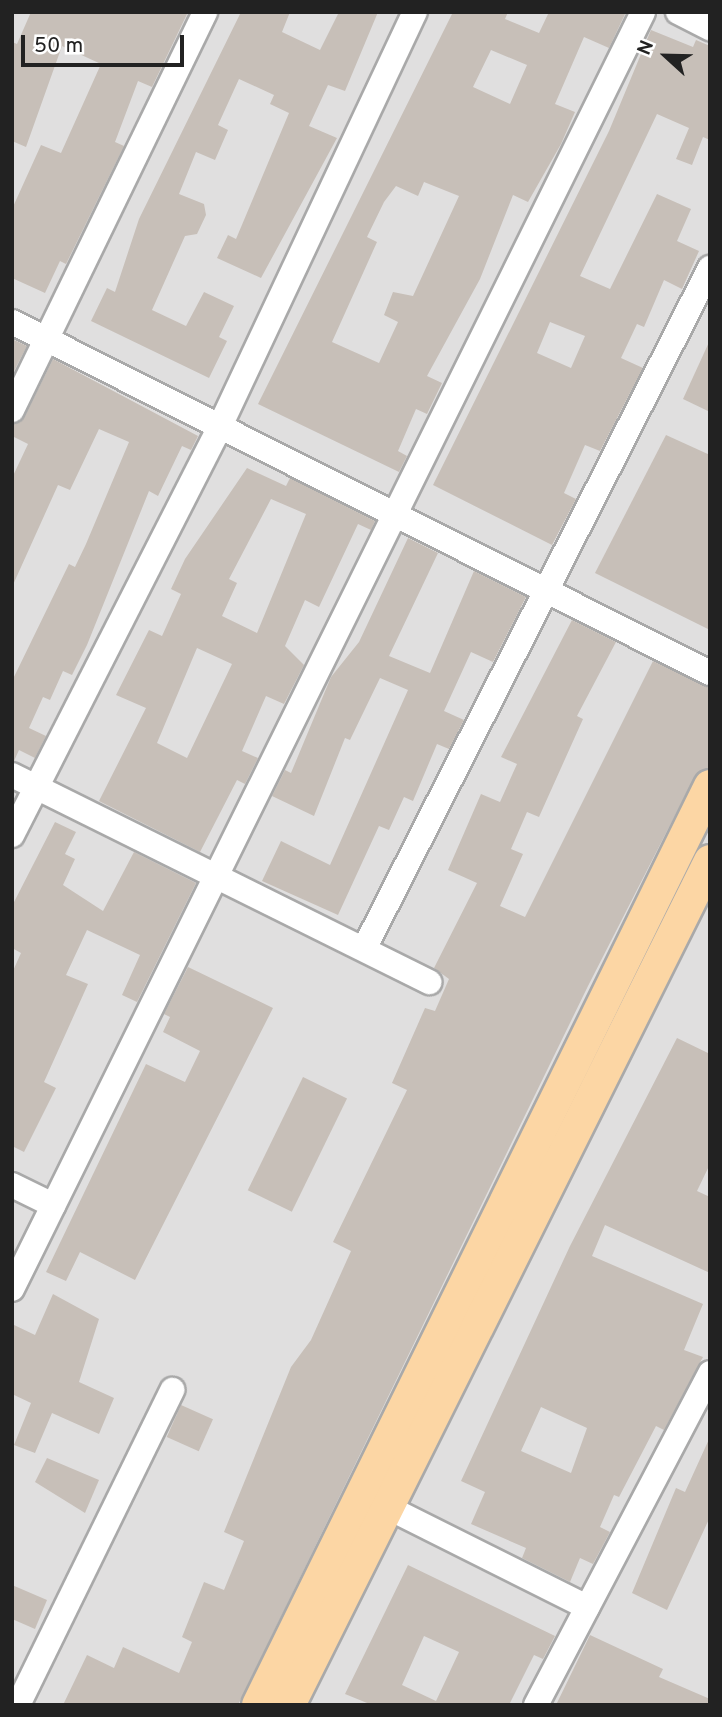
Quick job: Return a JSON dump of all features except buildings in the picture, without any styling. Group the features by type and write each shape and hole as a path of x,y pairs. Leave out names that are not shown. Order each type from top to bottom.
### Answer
{"main road":[{"path":"258,1705 710,786"},
{"path":"289,1705 385,1506 710,862"}],"street":[{"path":"12,410 205,12"},
{"path":"12,835 221,424 415,12"},
{"path":"12,1289 220,874 393,513 643,12"},
{"path":"678,12 710,28"},
{"path":"363,949 710,268"},
{"path":"12,322 221,424 710,673"},
{"path":"12,775 220,874 429,982"},
{"path":"12,1185 53,1205"},
{"path":"536,1705 710,1373"},
{"path":"18,1705 172,1390"},
{"path":"385,1506 587,1607"}],"shaded area":[{"path":"12,12 710,12 710,1705 12,1705"}]}
